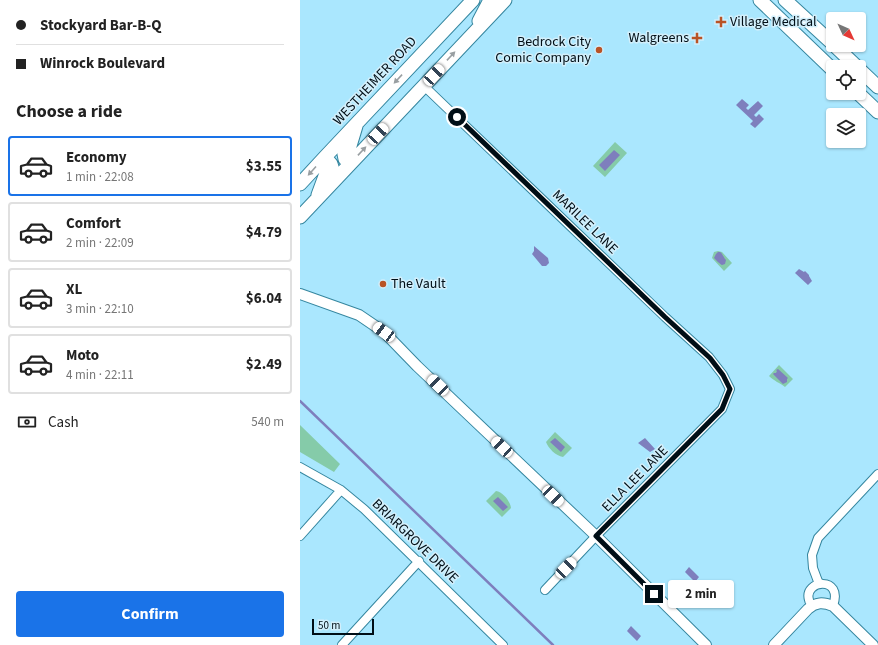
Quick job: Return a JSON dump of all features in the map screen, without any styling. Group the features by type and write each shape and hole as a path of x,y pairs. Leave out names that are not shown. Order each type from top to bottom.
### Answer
{"main road":[{"name":"WESTHEIMER ROAD","path":"300,184 473,0"},
{"path":"472,35 490,0"},
{"path":"300,217 504,0"},
{"path":"760,0 826,63"},
{"path":"785,0 826,38"},
{"path":"805,43 818,30"},
{"path":"841,52 849,60"},
{"path":"866,76 878,87"},
{"path":"865,100 878,112"},
{"path":"350,164 345,159 344,154 350,146 358,122"},
{"path":"316,200 325,176 332,167 325,157"}],"street":[{"name":"MARILEE LANE","path":"424,86 710,358 726,380"},
{"path":"300,294 359,315 384,332 417,366 596,536 706,645"},
{"name":"ELLA LEE LANE","path":"545,590 596,536 722,409 730,389 726,380"},
{"name":"BRIARGROVE DRIVE","path":"300,466 341,490 364,509 419,561 497,643"},
{"path":"819,584 813,568 812,556 818,538 878,474"},
{"path":"300,536 341,490"},
{"path":"342,645 419,561"},
{"path":"812,605 808,599 809,593 813,587 819,584 825,584 830,586 834,592 835,599 832,606"},
{"path":"774,645 812,605 819,603 832,606 873,645"}],"green space":[{"path":"615,142 627,153 605,177 593,166"},
{"path":"714,252 722,252 732,263 724,271 712,258"},
{"path":"779,365 793,379 785,387 769,376"},
{"path":"300,425 340,464 334,472 300,452"},
{"path":"555,432 572,448 563,457 553,451 546,442"},
{"path":"496,491 506,497 511,508 502,517 486,501"}],"water":[{"path":"742,99 749,105 746,108 748,110 758,101 763,106 754,115 756,117 759,114 764,119 755,128 750,124 753,121 736,105"},
{"path":"614,150 620,155 605,171 599,165"},
{"path":"534,246 548,258 549,263 546,266 542,266 532,254 534,251"},
{"path":"718,252 721,253 726,260 725,264 721,265 714,258"},
{"path":"799,269 804,272 805,271 809,275 812,281 808,285 795,273"},
{"path":"778,369 788,378 787,382 783,384 773,374 776,373 776,370"},
{"path":"555,438 565,447 561,452 550,442"},
{"path":"645,438 655,449 650,452 638,443"},
{"path":"498,497 508,507 503,511 493,501"},
{"path":"689,567 699,577 695,582 685,572"},
{"path":"631,626 641,636 637,641 627,631"}],"waterway":[{"path":"300,401 553,645"}],"place":[{"name":"Village Medical","path":"721,22"},
{"name":"Walgreens","path":"697,38"},
{"name":"Bedrock City Comic Company","path":"599,50"},
{"name":"The Vault","path":"383,284"}],"route":[{"path":"457,117 687,338 710,358 723,375 730,389 722,409 596,536 654,594"}]}
